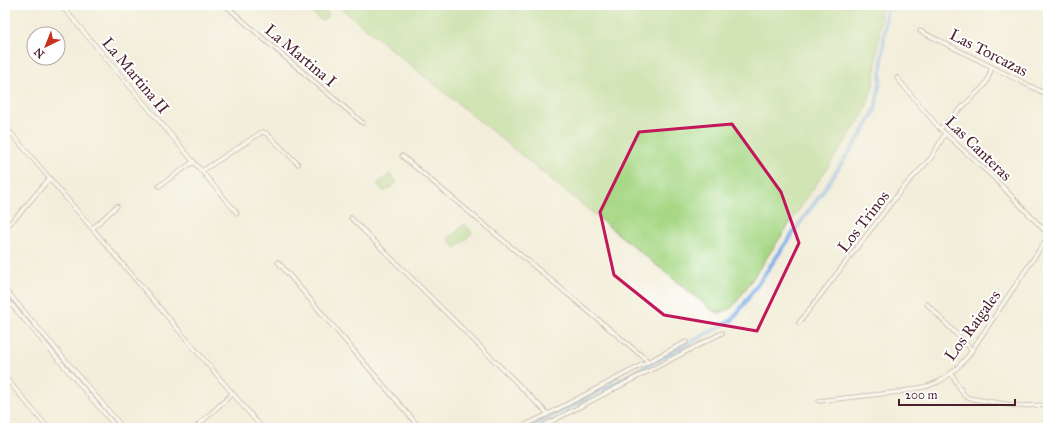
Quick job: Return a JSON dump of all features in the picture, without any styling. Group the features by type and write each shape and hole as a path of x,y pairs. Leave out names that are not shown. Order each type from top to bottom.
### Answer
{"street":[{"name":"La Martina II","path":"61,5 237,213"},
{"name":"La Martina I","path":"225,5 363,123"},
{"name":"Las Torcazas","path":"920,31 1048,95"},
{"path":"940,129 984,86 992,67"},
{"name":"Las Canteras","path":"897,78 940,129 996,180 1048,234"},
{"path":"5,126 262,428"},
{"path":"202,171 262,132 266,133 298,164"},
{"name":"Los Trinos","path":"799,323 902,189 930,158 945,134"},
{"path":"402,156 648,361"},
{"path":"159,186 193,162"},
{"path":"5,228 50,178"},
{"path":"93,228 117,206"},
{"path":"351,218 548,414"},
{"path":"1043,229 1048,225"},
{"name":"Los Raigales","path":"819,401 915,390 934,384 951,372 972,350 1048,237"},
{"path":"278,262 420,428"},
{"path":"5,290 123,428"},
{"path":"5,296 117,428"},
{"path":"927,304 972,350"},
{"path":"539,428 722,333"},
{"path":"519,428 686,342"},
{"path":"951,372 964,395 968,398 1018,406 1048,405"},
{"path":"5,377 48,428"},
{"path":"195,428 233,393"}],"highlighted area":[{"path":"732,124 781,192 799,243 757,331 664,315 614,275 600,212 639,132"}],"green space":[{"path":"317,5 329,14 323,21 311,12"},
{"path":"337,5 882,5 874,83 863,115 736,303 728,310 716,312"},
{"path":"390,174 397,182 384,192 377,184"},
{"path":"465,224 472,233 456,248 448,239"}],"waterway":[{"path":"528,428 580,402 732,320 819,197 863,132 875,110 880,82 887,5"},
{"path":"893,5 893,10"}]}
